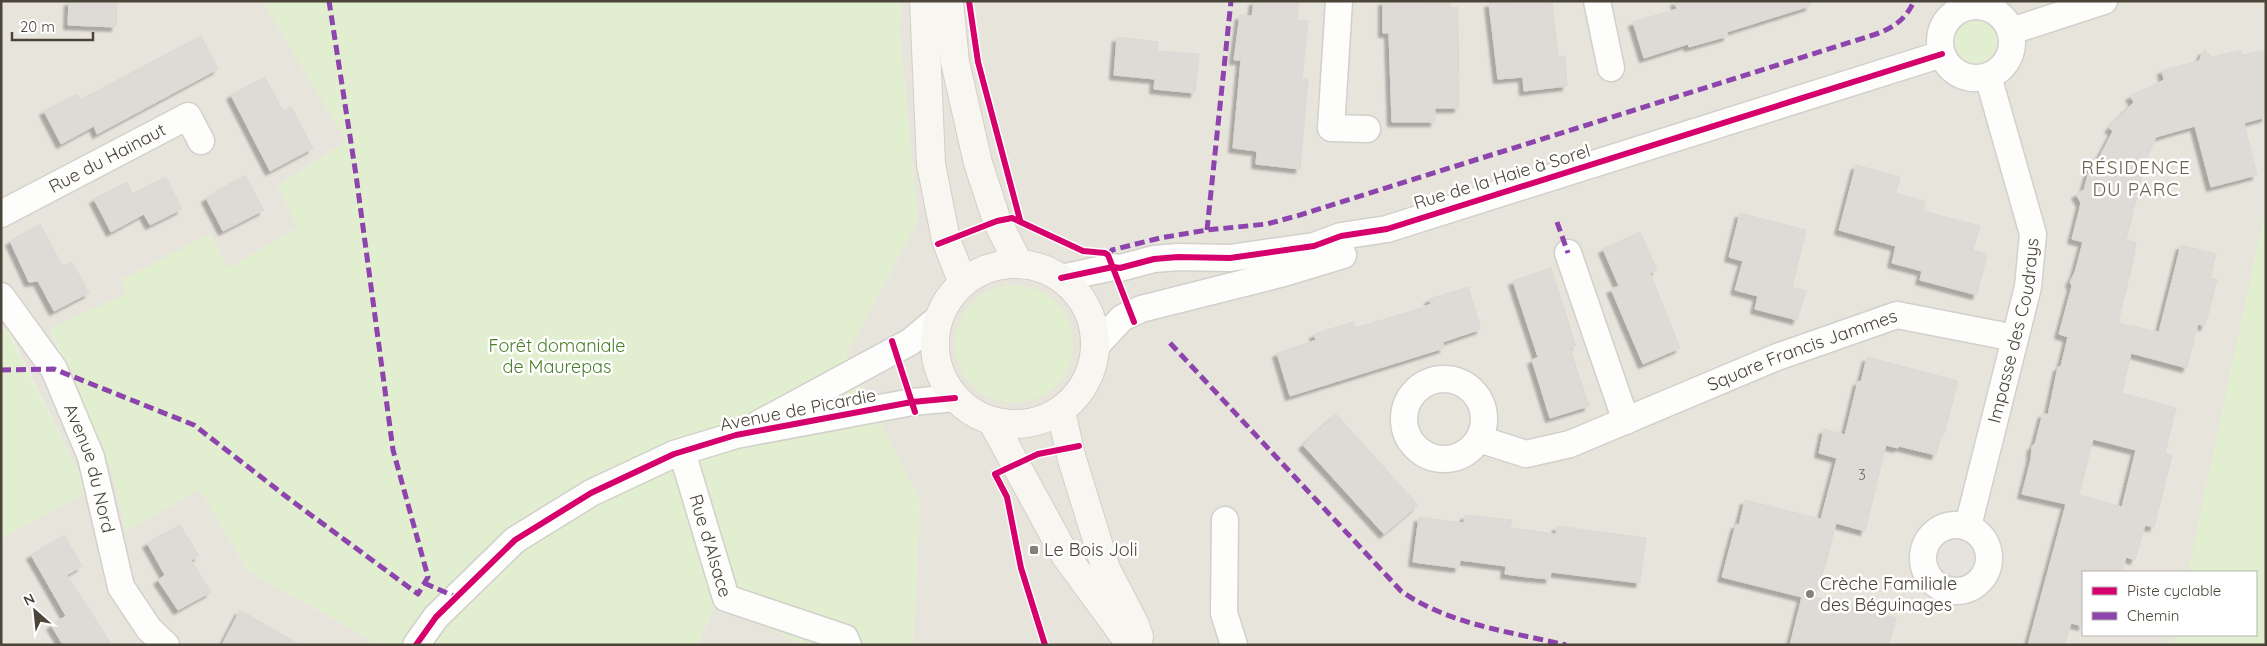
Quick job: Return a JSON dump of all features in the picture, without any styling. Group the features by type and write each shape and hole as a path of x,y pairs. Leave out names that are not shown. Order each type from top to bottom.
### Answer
{"street":[{"path":"924,1 931,164 946,240 963,283"},
{"path":"949,1 955,62 978,162 997,221 1019,264"},
{"path":"1339,1 1331,128 1367,129"},
{"path":"1597,1 1611,68"},
{"path":"2011,31 2104,1"},
{"path":"1967,4 1979,5 1999,13 2011,31 2012,42 2006,63 1998,71 1988,76 1966,76 1952,68 1942,54 1940,44 1944,24 1950,16 1967,4"},
{"name":"Rue de la Haie à Sorel","path":"1061,278 1113,267 1120,268 1154,259 1178,257 1230,258 1314,246 1340,236 1387,229 1942,54"},
{"name":"Impasse des Coudrays","path":"1968,526 2028,286 2034,234 1988,76"},
{"name":"Rue du Hainaut","path":"1,214 188,116 201,141"},
{"name":"Rue de la Haie à Sorel","path":"1096,346 1122,318 1141,309 1280,274 1344,254 1387,229"},
{"path":"1568,253 1626,421"},
{"path":"1019,264 1041,268 1061,278 1076,291 1087,308 1094,326 1096,346 1093,364 1086,382 1075,398 1061,410 1040,421 1016,425 992,421 972,412 955,398 943,380 936,360 935,338 940,318 949,298 963,283 980,272 999,266 1019,264"},
{"name":"Avenue du Nord","path":"1,296 54,369 91,457 121,587 149,629 166,645"},
{"name":"Square Francis Jammes","path":"1479,439 1526,454 1570,444 1777,357 1897,315 2015,338"},
{"name":"Avenue de Picardie","path":"736,435 910,342 940,318"},
{"name":"Avenue de Picardie","path":"416,645 436,617 515,540 591,493 682,452 736,435 912,402 955,398"},
{"path":"1061,410 1071,456 1106,568 1136,625 1141,645"},
{"path":"992,421 1065,555 1131,645"},
{"name":"Rue d'Alsace","path":"682,452 726,598 845,638 848,645"},
{"path":"1225,520 1224,613 1234,645"}],"shaded area":[{"path":"1,1 263,1 347,141 278,186 298,228 228,268 210,234 122,281 128,293 50,330 112,471 126,531 200,489 248,571 370,639 371,645 1,645 1,539 88,491 7,327 1,329"},
{"path":"902,1 2266,1 2266,645 913,645 920,501 846,355 918,221 899,28"},
{"path":"1954,533 1964,535 1972,540 1977,548 1979,558 1977,568 1972,576 1964,581 1954,583 1944,581 1936,576 1931,568 1929,558 1931,548 1936,540 1944,535"},
{"path":"717,604 804,645 697,645"}],"green space":[{"name":"Forêt domaniale de Maurepas","path":"263,1 902,1 899,28 918,221 846,355 920,501 913,645 804,645 717,604 697,645 371,645 370,639 248,571 200,489 126,531 112,471 50,329 127,293 121,280 210,234 228,268 298,228 278,186 346,141"},
{"path":"1976,21 1991,27 1997,42 1991,57 1976,63 1961,57 1955,42 1961,27"},
{"path":"2266,214 2266,645 2172,645 2175,636 2257,636 2257,571 2188,571 2264,215"},
{"path":"1014,285 1037,289 1056,302 1069,321 1073,344 1069,367 1056,386 1037,399 1014,403 991,399 972,386 959,367 955,344 959,321 972,302 991,289"},
{"path":"6,327 88,491 1,539 1,329"}],"building":[{"path":"69,1 117,1 116,27 68,25"},
{"path":"1254,1 1299,1 1297,20 1308,21 1302,79 1308,80 1300,169 1256,164 1257,151 1233,148 1241,60 1234,60 1240,15 1252,16"},
{"path":"1383,1 1450,3 1450,8 1458,7 1459,108 1435,108 1435,122 1392,122 1389,33 1383,33"},
{"path":"1552,1 1558,57 1565,56 1567,86 1524,91 1523,77 1498,79 1489,3"},
{"path":"1675,1 1809,1 1810,6 1727,32 1728,36 1689,47 1688,44 1644,58 1633,22 1677,9"},
{"path":"201,36 218,69 97,134 94,126 61,144 44,111 77,94 80,100"},
{"path":"1117,37 1158,42 1157,51 1199,54 1195,93 1154,89 1155,79 1114,75"},
{"path":"2204,50 2212,57 2241,50 2242,55 2266,50 2266,117 2244,123 2257,175 2211,187 2195,126 2156,137 2141,172 2143,172 2126,240 2136,242 2118,323 2159,332 2181,245 2216,254 2210,278 2217,280 2205,326 2198,324 2187,368 2131,353 2122,393 2176,408 2165,453 2172,455 2154,527 2145,525 2135,560 2126,557 2122,571 2082,571 2082,626 2071,623 2065,645 2028,645 2066,504 2022,494 2031,459 2032,446 2035,444 2043,413 2048,415 2058,367 2061,366 2068,337 2059,334 2072,286 2070,282 2075,272 2083,242 2072,239 2081,203 2076,194 2084,190 2092,159 2098,160 2113,131 2109,128 2134,102 2130,96 2164,80 2162,70 2199,61","holes":["2093,439 2136,450 2122,507 2079,495"]},
{"path":"265,77 283,111 291,107 313,148 270,171 231,95"},
{"path":"1856,165 1900,177 1896,193 1925,201 1923,211 1980,226 1973,250 1987,254 1977,295 1920,280 1922,271 1892,263 1896,246 1839,230"},
{"path":"245,175 264,210 223,231 206,198"},
{"path":"166,177 182,209 150,225 144,214 111,232 94,199 127,182 132,194"},
{"path":"1740,213 1806,230 1792,287 1806,291 1797,320 1755,309 1758,296 1735,290 1743,261 1729,257"},
{"path":"40,224 63,267 72,262 89,293 54,311 38,281 29,282 10,241"},
{"path":"1640,232 1657,270 1650,273 1680,348 1643,364 1611,289 1619,286 1603,249"},
{"path":"1551,268 1576,346 1570,348 1589,406 1550,418 1532,360 1538,357 1513,281"},
{"path":"1468,287 1481,329 1443,342 1444,348 1290,396 1277,353 1316,340 1314,334 1353,322 1355,328 1412,311 1431,304 1429,299"},
{"path":"1867,357 1958,381 1945,432 1942,431 1936,455 1899,446 1898,448 1886,445 1865,531 1821,519 1837,458 1819,453 1824,429 1845,435 1858,381 1861,382"},
{"path":"1336,414 1418,505 1384,534 1303,445"},
{"path":"1745,500 1836,523 1815,597 1896,618 1889,645 1790,645 1802,597 1722,577 1736,524 1739,525"},
{"path":"1465,515 1512,520 1510,528 1556,534 1557,526 1646,538 1640,583 1551,572 1550,579 1528,577 1505,574 1506,566 1460,560 1459,568 1413,562 1419,517 1464,523"},
{"path":"180,525 199,556 191,560 211,592 178,610 158,580 165,575 147,543"},
{"path":"64,535 82,566 67,575 112,645 63,645 51,625 66,616 31,555"},
{"path":"240,610 300,645 222,645"}],"marked path":[{"path":"1,370 54,369 194,425 292,501 418,594 428,577 393,450 356,175 329,1"},
{"path":"1207,230 1231,1"},
{"path":"1108,255 1112,250 1160,238 1207,230 1267,224 1300,215 1851,42 1888,29 1909,11 1914,1"},
{"path":"1557,222 1568,253"},
{"path":"1170,343 1401,591 1438,612 1480,626 1566,645"},
{"path":"424,583 456,597"}],"cycle path":[{"path":"969,1 978,62 1020,220"},
{"path":"1061,278 1113,267 1120,268 1154,259 1178,257 1230,258 1314,246 1341,236 1387,229 1942,54"},
{"path":"938,244 997,221 1012,218 1083,251 1105,253 1108,255 1134,322"},
{"path":"892,341 915,412"},
{"path":"416,645 436,617 515,540 591,493 674,454 736,435 912,402 955,398"},
{"path":"1045,645 1021,568 1007,497 995,474 1038,454 1079,446"}],"place":[{"name":"Le Bois Joli","path":"1034,550"},
{"name":"Crèche Familiale des Béguinages","path":"1810,594"}],"district":[{"name":"RÉSIDENCE DU PARC","path":"2136,178"}]}
